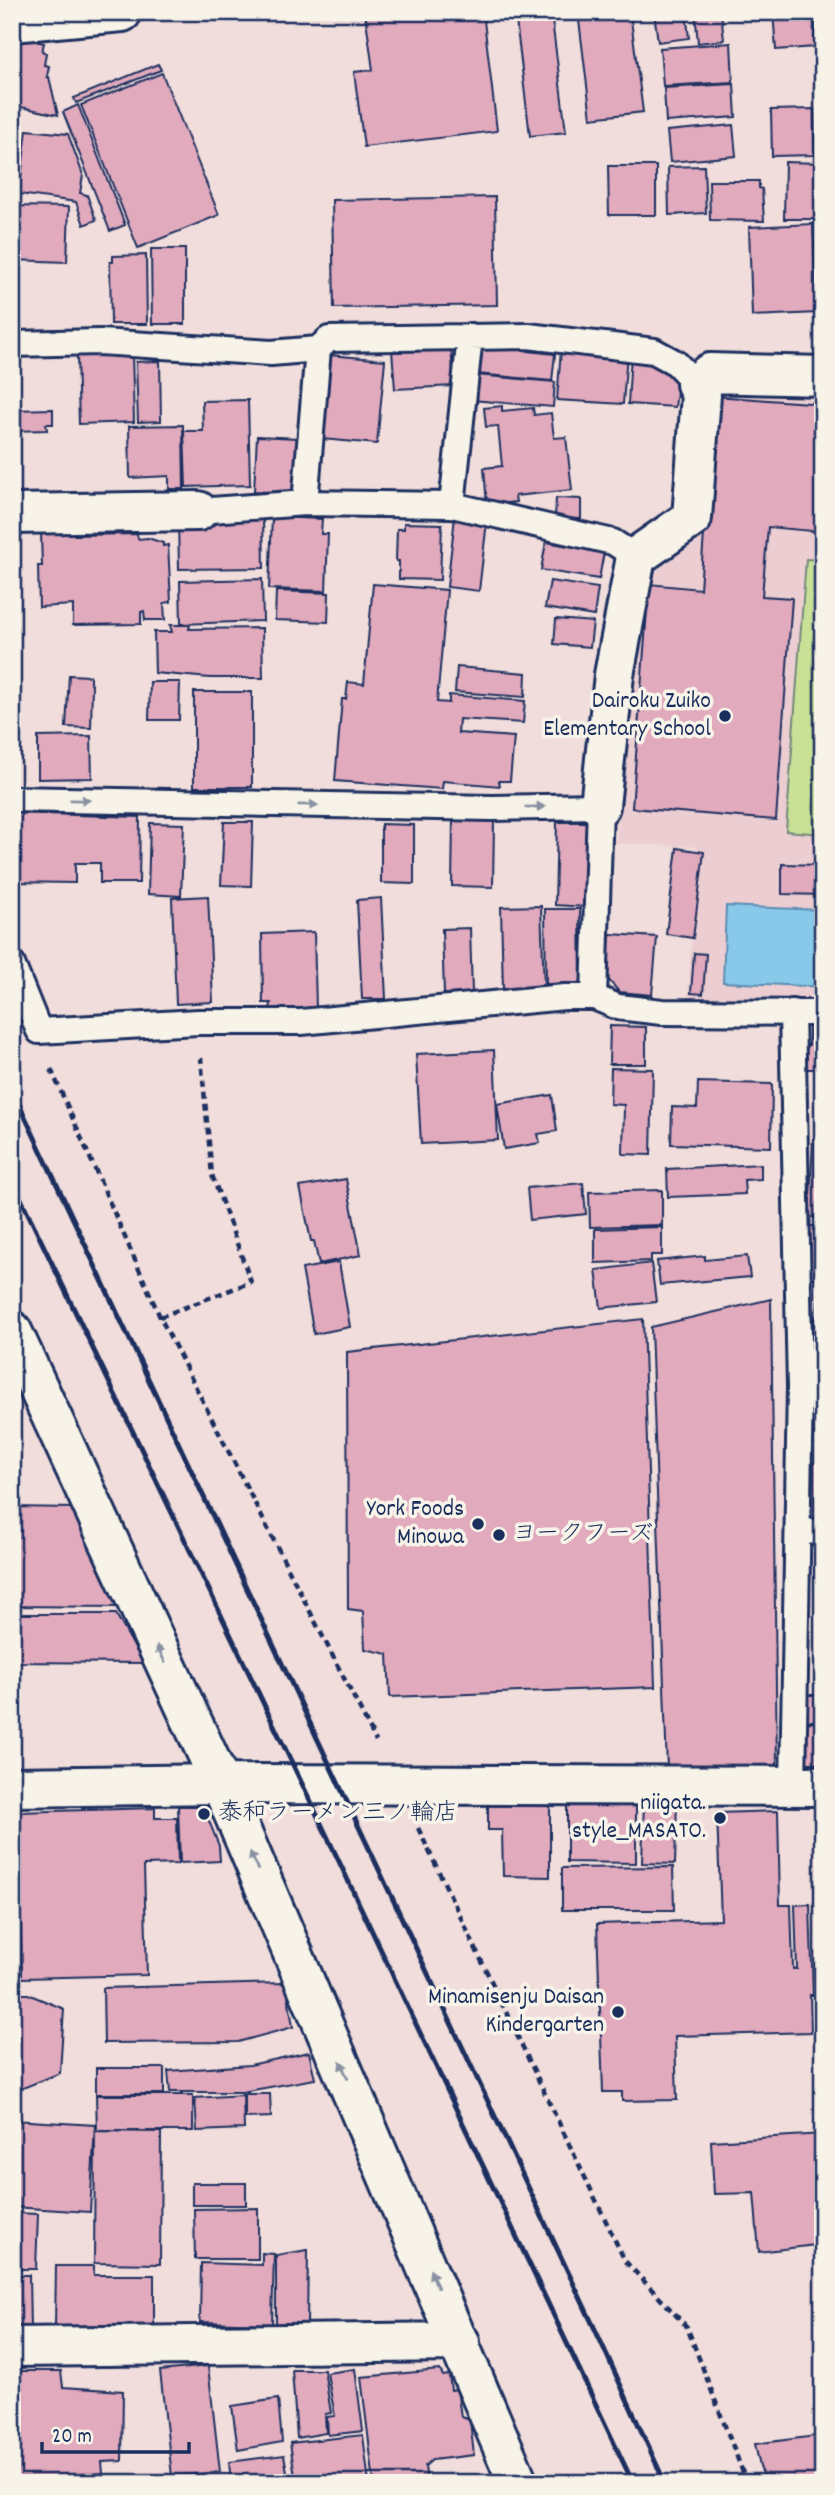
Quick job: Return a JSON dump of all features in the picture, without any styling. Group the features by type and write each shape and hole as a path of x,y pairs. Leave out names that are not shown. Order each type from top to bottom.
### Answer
{"street":[{"path":"12,22 122,12"},
{"path":"600,806 614,676 636,557 692,518 701,395 696,384 710,373 823,376"},
{"path":"12,514 198,511"},
{"path":"12,1331 221,1784 519,2483"},
{"path":"12,1787 221,1784 808,1786"},
{"path":"12,2347 460,2342"}],"lane":[{"path":"452,505 470,335"},
{"path":"12,344 100,342 271,353 318,349 329,339 528,336 654,351 676,363 696,384"},
{"path":"305,503 318,349"},
{"path":"198,511 305,503 452,505 613,542 636,557"},
{"path":"12,799 493,808 600,806 594,997"},
{"path":"12,964 39,1031 198,1022 301,1022 565,997 594,997 618,1007 662,1012 823,1013"},
{"path":"792,1012 811,1388 798,1531 808,1786"},
{"path":"798,1531 823,1532"}],"path":[{"path":"160,1317 251,1282 212,1175 198,1022"}],"shaded area":[{"path":"820,12 823,12 823,360 818,360 813,135 813,80 820,79"},
{"name":"Dairoku Zuiko Elementary School","path":"718,391 823,398 823,1005 688,998 697,847 616,843 639,589 702,525"}],"green space":[{"path":"806,559 823,560 823,834 786,831"}],"water":[{"path":"726,906 823,910 823,987 723,982"}],"building":[{"path":"365,12 483,12 497,131 364,147 354,72 373,70"},
{"path":"515,12 551,12 566,132 530,136"},
{"path":"578,12 630,12 643,112 591,118"},
{"path":"654,12 686,12 689,38 658,42"},
{"path":"695,12 721,12 724,40 698,43"},
{"path":"773,12 815,12 815,47 776,50"},
{"path":"21,38 44,43 44,65 49,66 47,77 58,115 12,105 12,63 16,43 20,43"},
{"path":"731,43 733,82 663,86 660,48"},
{"path":"158,64 161,70 76,103 74,98"},
{"path":"162,73 219,215 138,248 81,105"},
{"path":"734,84 736,117 666,122 664,88"},
{"path":"78,105 125,225 110,231 63,112"},
{"path":"814,109 815,155 772,156 771,110"},
{"path":"733,125 736,156 670,162 667,131"},
{"path":"27,130 68,134 83,175 80,193 87,195 96,220 84,225 76,202 19,194"},
{"path":"785,162 820,163 819,219 784,219"},
{"path":"608,166 656,166 656,215 609,215"},
{"path":"704,166 706,213 669,215 668,167"},
{"path":"709,181 759,181 764,221 710,220"},
{"path":"495,197 497,305 334,308 332,200"},
{"path":"12,206 69,207 67,262 12,260"},
{"path":"813,224 817,313 752,316 749,227"},
{"path":"151,249 185,249 185,324 152,324"},
{"path":"146,255 147,324 111,324 110,262 113,262 113,256"},
{"path":"480,344 528,348 528,351 555,354 552,381 477,374"},
{"path":"451,346 454,386 395,389 392,350"},
{"path":"561,349 627,353 623,404 557,400"},
{"path":"132,354 134,422 79,424 77,356"},
{"path":"631,354 680,370 675,407 628,404"},
{"path":"329,355 385,360 377,444 322,439"},
{"path":"160,361 161,421 138,422 136,362"},
{"path":"475,375 555,382 553,407 472,400"},
{"path":"714,396 823,404 823,532 768,527 762,596 792,598 776,820 632,808 649,584 700,589"},
{"path":"248,400 250,485 186,487 184,431 203,431 202,401"},
{"path":"502,406 502,411 533,408 534,415 551,413 554,438 566,437 572,490 515,496 516,502 487,505 484,468 502,466 498,426 486,427 484,408"},
{"path":"53,409 53,424 46,424 47,430 12,431 12,410"},
{"path":"183,425 184,489 169,489 169,476 130,478 129,426"},
{"path":"257,436 298,438 295,494 254,491"},
{"path":"556,498 581,499 581,519 555,518"},
{"path":"263,517 264,568 179,569 178,519"},
{"path":"272,517 322,519 321,534 328,534 326,591 269,589"},
{"path":"455,517 487,521 479,591 447,587"},
{"path":"404,523 442,524 440,580 399,579 399,561 396,561 397,529 404,529"},
{"path":"76,533 75,535 137,534 138,539 148,538 163,543 163,546 168,545 171,602 164,603 165,620 145,620 144,611 141,612 141,624 73,625 73,605 39,607 38,566 42,566 41,534"},
{"path":"546,542 604,552 599,579 541,570"},
{"path":"262,579 263,621 181,624 180,581"},
{"path":"550,581 598,588 594,616 545,608"},
{"path":"373,584 447,590 437,702 449,703 449,695 525,701 523,723 459,719 458,733 514,737 510,781 499,781 500,786 443,781 442,789 335,781 342,699 346,699 348,682 364,684"},
{"path":"276,591 329,593 328,622 275,620"},
{"path":"556,619 593,622 590,647 554,644"},
{"path":"170,625 190,625 189,629 262,628 263,678 210,678 155,673 154,632 172,632"},
{"path":"457,667 526,673 525,697 455,692"},
{"path":"69,675 90,676 91,728 66,727"},
{"path":"150,682 180,682 179,720 149,720"},
{"path":"194,692 252,692 252,787 194,787"},
{"path":"91,736 92,778 38,779 38,737"},
{"path":"12,813 140,817 139,883 100,883 100,863 75,863 75,883 12,882"},
{"path":"453,820 494,821 493,887 452,886"},
{"path":"224,822 253,822 251,886 221,885"},
{"path":"557,822 588,822 586,907 555,905"},
{"path":"150,823 184,824 181,896 148,894"},
{"path":"381,824 414,825 414,884 381,883"},
{"path":"677,848 704,852 693,938 666,934"},
{"path":"782,864 823,865 823,895 782,894"},
{"path":"208,896 213,1002 176,1004 172,898"},
{"path":"381,898 386,999 362,999 357,900"},
{"path":"541,906 544,988 503,990 501,907"},
{"path":"545,909 580,909 581,983 546,984"},
{"path":"470,928 472,993 444,994 442,929"},
{"path":"314,932 316,1008 270,1010 271,1003 263,1003 262,934"},
{"path":"610,934 657,937 652,995 619,992 606,977"},
{"path":"694,953 706,954 703,994 691,993"},
{"path":"809,1025 823,1025 823,1069 805,1069 805,1045 809,1045"},
{"path":"610,1026 646,1027 646,1064 609,1064"},
{"path":"494,1050 498,1140 421,1144 416,1054"},
{"path":"611,1068 653,1069 651,1155 623,1154 624,1105 610,1104"},
{"path":"698,1082 772,1084 771,1147 671,1144 672,1107 697,1108"},
{"path":"552,1095 557,1131 538,1134 540,1143 504,1149 497,1104"},
{"path":"813,1139 823,1140 823,1218 809,1217"},
{"path":"761,1164 761,1179 744,1180 745,1194 668,1197 667,1169"},
{"path":"346,1179 361,1255 319,1264 314,1241 311,1241 300,1187"},
{"path":"583,1183 586,1214 530,1220 527,1188"},
{"path":"662,1190 662,1225 590,1227 589,1192"},
{"path":"807,1226 823,1226 823,1278 807,1278"},
{"path":"662,1227 662,1255 651,1255 651,1261 595,1263 595,1229"},
{"path":"705,1256 705,1260 747,1256 750,1277 660,1285 657,1261"},
{"path":"339,1262 350,1327 314,1334 302,1269"},
{"path":"651,1263 656,1302 601,1308 596,1270"},
{"path":"819,1283 823,1284 823,1377 813,1376 814,1316 817,1317"},
{"path":"771,1299 777,1765 667,1769 651,1327"},
{"name":"ヨークフーズ","path":"643,1319 655,1687 390,1697 388,1654 365,1649 363,1611 348,1609 347,1352"},
{"path":"813,1463 823,1463 823,1520 811,1520"},
{"path":"12,1507 74,1508 117,1607 12,1606"},
{"path":"12,1614 116,1614 143,1663 12,1662"},
{"path":"806,1695 823,1695 823,1721 807,1721"},
{"path":"807,1722 823,1723 823,1763 807,1763"},
{"path":"488,1800 550,1800 550,1877 503,1876 502,1830 488,1830"},
{"path":"567,1800 636,1801 636,1863 567,1862"},
{"path":"644,1800 677,1801 675,1864 642,1863"},
{"path":"178,1806 203,1806 219,1846 220,1861 180,1863"},
{"path":"155,1808 155,1818 177,1818 178,1864 144,1865 147,1975 22,1978 21,1923 12,1924 12,1871 21,1871 19,1812"},
{"path":"778,1811 780,1905 791,1905 793,1969 797,1969 795,1905 810,1904 813,1995 810,1995 811,2032 675,2036 677,2100 622,2101 622,2092 603,2092 597,1924 721,1920 717,1813"},
{"path":"673,1867 674,1910 562,1910 562,1868"},
{"path":"12,1927 16,1928 16,1984 12,1983"},
{"path":"286,1983 293,2027 238,2042 104,2043 103,1988"},
{"path":"12,1994 28,1994 64,2009 60,2073 18,2090 12,2089"},
{"path":"309,2052 315,2079 242,2092 170,2092 168,2071 250,2065"},
{"path":"96,2068 164,2068 164,2094 96,2094"},
{"path":"245,2094 270,2094 271,2117 245,2118"},
{"path":"96,2095 193,2095 193,2131 97,2131"},
{"path":"243,2095 244,2129 197,2131 195,2098"},
{"path":"12,2120 95,2125 90,2212 12,2207"},
{"path":"95,2131 161,2132 160,2264 94,2263"},
{"path":"823,2134 823,2244 759,2252 754,2193 714,2194 711,2141"},
{"path":"192,2183 246,2183 246,2205 192,2205"},
{"path":"258,2208 258,2259 195,2259 194,2209"},
{"path":"12,2213 38,2214 36,2269 12,2269"},
{"path":"308,2250 307,2327 276,2328 276,2255"},
{"path":"262,2253 274,2254 272,2324 200,2322 201,2263 262,2265"},
{"path":"56,2266 94,2266 94,2275 154,2275 154,2328 55,2327"},
{"path":"12,2275 29,2275 30,2328 12,2328"},
{"path":"208,2366 220,2472 172,2476 160,2371"},
{"path":"355,2369 363,2431 328,2435 327,2417 335,2416 327,2373"},
{"path":"292,2370 324,2370 331,2413 325,2414 326,2433 297,2438"},
{"path":"440,2370 443,2376 449,2375 451,2390 457,2389 461,2417 470,2420 474,2455 432,2460 425,2466 427,2483 374,2483 361,2377"},
{"path":"12,2371 61,2371 63,2387 123,2391 122,2461 102,2462 103,2473 55,2477 55,2483 12,2483"},
{"path":"278,2399 282,2442 238,2450 232,2406"},
{"path":"363,2435 369,2483 296,2483 290,2443"},
{"path":"815,2436 823,2483 767,2483 755,2444"},
{"path":"284,2455 289,2483 231,2483 229,2462"}],"railway":[{"path":"12,1089 665,2483"},
{"path":"12,1180 318,1817 633,2483"}],"place":[{"name":"Dairoku Zuiko Elementary School","path":"725,716"},
{"name":"York Foods Minowa","path":"478,1524"},
{"name":"ヨークフーズ","path":"499,1535"},
{"name":"泰和ラーメン三ノ輪店","path":"204,1814"},
{"name":"niigata. style_MASATO.","path":"720,1818"},
{"name":"Minamisenju Daisan Kindergarten","path":"618,2012"}]}
